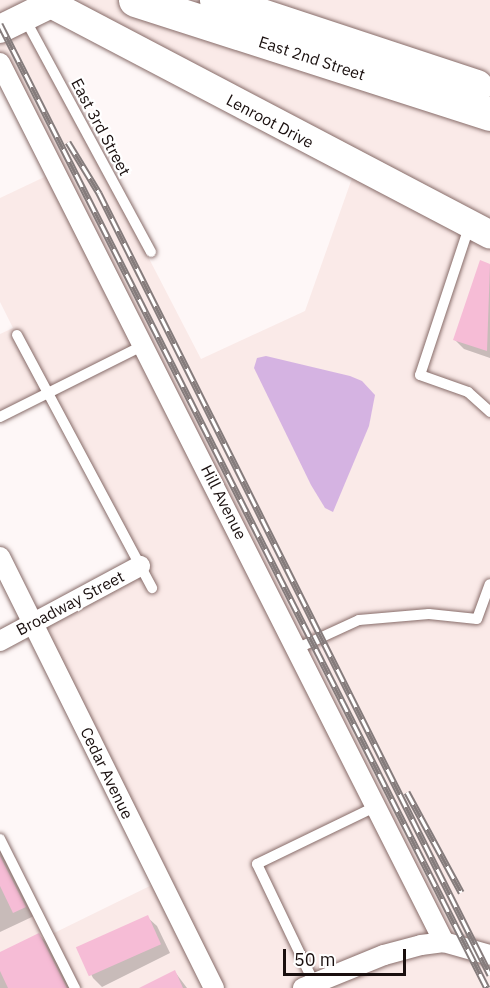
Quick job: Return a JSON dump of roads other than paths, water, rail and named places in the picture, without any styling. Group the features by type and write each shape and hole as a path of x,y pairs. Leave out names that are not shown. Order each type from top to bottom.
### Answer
{"highway":[{"name":"East 2nd Street","path":"135,0 490,91"},
{"name":"East 2nd Street","path":"216,0 308,44 490,114"}],"street":[{"path":"12,23 55,2"},
{"name":"Lenroot Drive","path":"55,2 480,229"},
{"name":"Hill Avenue","path":"0,63 298,648 444,942"},
{"name":"Cedar Avenue","path":"0,557 214,988"},
{"name":"Broadway Street","path":"0,641 140,566"},
{"path":"309,986 396,950 444,942 490,955"}],"lane":[{"name":"East 3rd Street","path":"12,23 152,252"},
{"path":"480,229 420,375 468,392 490,412"},
{"path":"17,335 152,588"},
{"path":"0,417 144,345"},
{"path":"298,648 358,620 429,614 477,619 490,584"},
{"path":"309,986 257,864 377,806"},
{"path":"0,839 75,988"}],"railway":[{"path":"0,24 487,988"},
{"path":"68,142 99,193 490,975"},
{"path":"407,792 461,892"}]}
